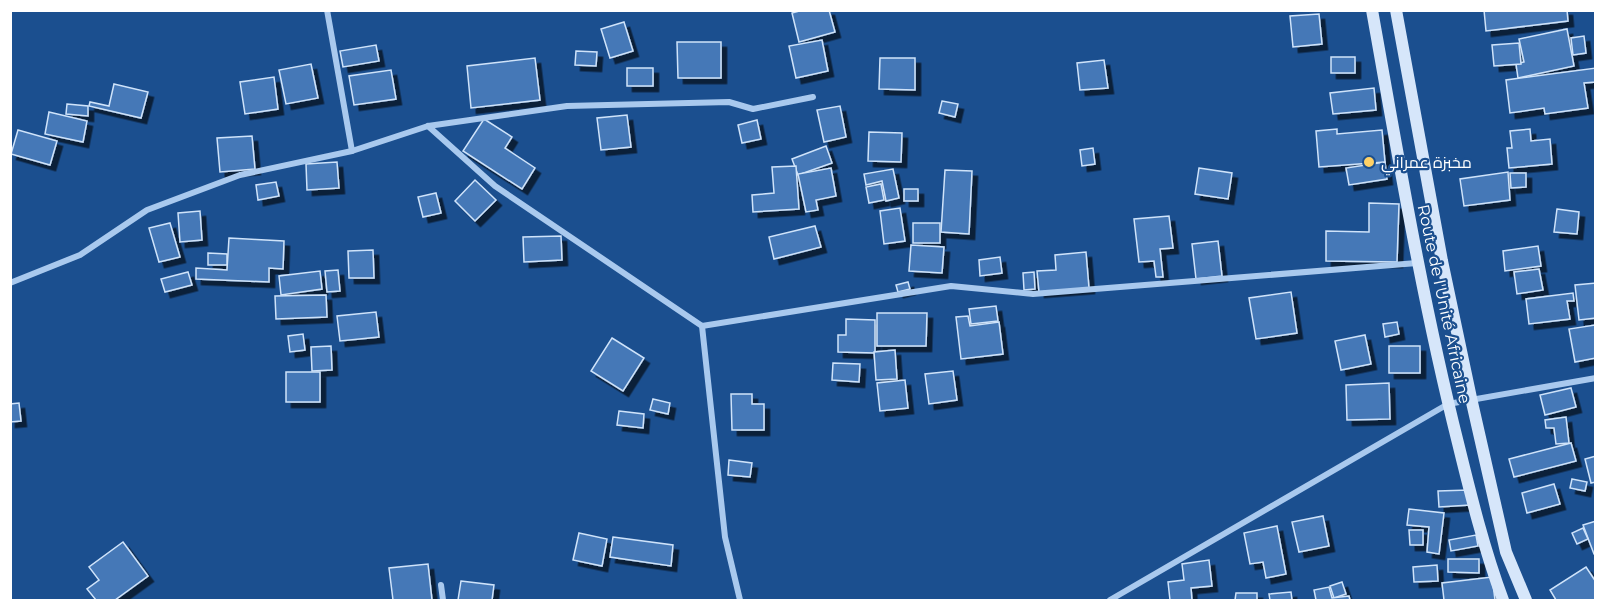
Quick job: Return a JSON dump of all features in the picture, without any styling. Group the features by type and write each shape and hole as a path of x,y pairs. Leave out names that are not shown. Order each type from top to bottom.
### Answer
{"main road":[{"name":"Route de l'Unité Africaine","path":"1372,10 1417,263 1448,404 1488,560 1503,600"},
{"name":"Route de l'Unité Africaine","path":"1396,10 1442,261 1472,398 1506,552 1526,600"}],"street":[{"path":"327,10 352,151"},
{"path":"10,283 80,255 147,210 240,175 352,151 428,126 567,106 729,102 753,109 813,97"},
{"path":"428,126 495,186 702,326 951,286 1033,294 1417,263"},
{"path":"702,326 725,537 740,600"},
{"path":"1110,600 1448,404 1596,378"},
{"path":"441,585 443,600"}],"building":[{"path":"803,10 829,10 835,32 799,42 792,13"},
{"path":"1484,10 1567,10 1568,21 1486,31"},
{"path":"1319,14 1322,44 1293,47 1290,16"},
{"path":"624,22 633,51 610,58 601,29"},
{"path":"1567,29 1574,66 1518,78 1516,64 1524,62 1519,39"},
{"path":"1584,36 1586,53 1573,55 1571,38"},
{"path":"822,40 828,71 796,78 789,46"},
{"path":"677,42 721,42 721,78 678,78"},
{"path":"1519,43 1521,64 1494,66 1492,45"},
{"path":"376,45 379,61 343,67 340,51"},
{"path":"576,51 597,52 596,66 575,65"},
{"path":"1331,57 1355,57 1355,73 1331,73"},
{"path":"535,58 540,100 471,108 467,66"},
{"path":"880,58 915,58 915,90 879,89"},
{"path":"1104,60 1108,88 1080,90 1077,63"},
{"path":"311,64 318,98 286,104 279,70"},
{"path":"627,68 653,68 653,86 627,86"},
{"path":"1596,68 1596,82 1584,83 1588,108 1545,114 1544,108 1510,113 1506,80"},
{"path":"391,70 396,99 354,105 349,76"},
{"path":"274,77 278,109 245,114 240,82"},
{"path":"114,84 148,92 141,118 89,106 90,102 109,106"},
{"path":"1374,88 1376,110 1333,114 1330,93"},
{"path":"942,101 958,104 955,117 939,113"},
{"path":"67,104 88,106 88,116 66,114"},
{"path":"840,106 846,137 824,142 817,110"},
{"path":"49,112 87,121 83,142 45,134"},
{"path":"627,115 631,147 601,150 597,118"},
{"path":"484,119 512,137 505,148 535,168 522,189 463,151"},
{"path":"757,120 761,139 742,143 738,125"},
{"path":"1337,129 1337,134 1382,130 1385,162 1319,167 1316,131"},
{"path":"1530,129 1531,141 1550,139 1552,164 1509,168 1507,148 1512,148 1510,131"},
{"path":"18,130 57,141 50,165 11,154"},
{"path":"869,132 902,133 901,162 868,161"},
{"path":"252,136 255,169 220,172 217,138"},
{"path":"826,146 832,163 798,175 792,159"},
{"path":"1093,148 1095,164 1082,166 1080,150"},
{"path":"337,162 339,188 307,190 306,164"},
{"path":"1385,162 1387,179 1349,185 1346,168"},
{"path":"796,166 799,209 753,212 752,195 774,193 772,167"},
{"path":"831,168 836,196 816,200 818,210 806,212 798,174"},
{"path":"1199,168 1232,173 1228,199 1195,194"},
{"path":"893,169 899,198 886,201 882,181 866,185 864,174"},
{"path":"945,170 972,171 969,234 941,232"},
{"path":"1508,172 1510,200 1464,206 1460,179"},
{"path":"1510,173 1526,173 1526,187 1511,188"},
{"path":"475,180 496,200 475,221 455,201"},
{"path":"276,182 279,196 258,200 256,185"},
{"path":"881,184 884,200 869,203 866,187"},
{"path":"904,189 918,189 918,201 904,201"},
{"path":"436,193 441,213 423,217 418,197"},
{"path":"1369,203 1399,204 1397,262 1326,261 1326,231 1369,232"},
{"path":"900,208 905,241 884,244 880,211"},
{"path":"1557,209 1579,212 1577,234 1554,232"},
{"path":"200,211 202,240 180,242 178,213"},
{"path":"1169,216 1173,248 1160,249 1163,277 1156,277 1154,261 1139,262 1134,219"},
{"path":"170,223 180,257 159,262 149,228"},
{"path":"913,223 940,223 940,243 913,243"},
{"path":"815,226 821,247 774,259 769,237"},
{"path":"561,236 562,260 524,262 523,237"},
{"path":"229,238 284,241 283,269 269,268 269,282 196,279 196,268 227,270"},
{"path":"1218,241 1222,276 1196,279 1192,244"},
{"path":"911,245 944,247 942,273 909,271"},
{"path":"1538,246 1541,266 1505,271 1503,251"},
{"path":"373,250 374,278 349,278 348,251"},
{"path":"1086,252 1089,288 1039,292 1037,271 1056,270 1055,255"},
{"path":"208,253 227,254 227,265 208,265"},
{"path":"1000,257 1002,273 980,276 979,260"},
{"path":"1539,269 1543,290 1517,294 1514,272"},
{"path":"338,270 340,291 327,292 325,271"},
{"path":"320,271 322,289 281,295 279,276"},
{"path":"188,272 192,285 165,292 161,279"},
{"path":"1034,272 1035,289 1024,290 1023,273"},
{"path":"908,282 910,289 898,292 896,285"},
{"path":"1596,283 1596,318 1579,320 1575,285"},
{"path":"1291,292 1297,333 1256,339 1249,298"},
{"path":"1573,293 1574,301 1567,301 1570,319 1529,324 1526,299"},
{"path":"326,295 327,317 276,319 275,296"},
{"path":"996,306 998,321 971,324 969,309"},
{"path":"376,312 379,337 340,341 337,316"},
{"path":"877,313 927,313 926,346 877,346"},
{"path":"968,316 970,326 999,322 1003,354 961,359 956,317"},
{"path":"846,319 875,320 875,353 838,352 838,335 846,335"},
{"path":"1397,322 1399,334 1385,337 1383,324"},
{"path":"1595,325 1596,358 1575,362 1569,329"},
{"path":"303,334 305,350 290,352 288,336"},
{"path":"1365,335 1371,364 1341,370 1335,341"},
{"path":"612,338 644,358 623,391 591,371"},
{"path":"331,346 332,370 312,371 311,347"},
{"path":"1389,346 1420,346 1420,373 1389,373"},
{"path":"895,350 897,379 876,380 874,352"},
{"path":"833,363 860,364 859,382 832,380"},
{"path":"953,371 957,400 929,404 925,374"},
{"path":"286,372 320,372 320,402 286,402"},
{"path":"905,380 908,408 880,411 877,383"},
{"path":"1389,383 1390,419 1347,420 1346,385"},
{"path":"1571,388 1576,407 1545,415 1540,395"},
{"path":"731,394 752,394 752,404 764,404 764,430 732,430"},
{"path":"653,399 670,403 668,414 650,410"},
{"path":"19,403 21,421 10,422 10,404"},
{"path":"619,411 644,414 643,428 617,425"},
{"path":"1566,417 1569,443 1556,444 1554,428 1546,428 1545,420"},
{"path":"1571,443 1576,461 1514,477 1509,459"},
{"path":"1596,456 1596,482 1591,483 1585,459"},
{"path":"729,460 752,463 750,477 728,475"},
{"path":"1572,479 1587,482 1585,491 1570,488"},
{"path":"1554,484 1560,504 1527,513 1522,493"},
{"path":"1469,490 1470,505 1439,507 1438,491"},
{"path":"1409,509 1444,513 1439,554 1427,552 1429,527 1407,525"},
{"path":"1323,516 1329,546 1299,552 1292,522"},
{"path":"1596,521 1596,554 1594,554 1583,525"},
{"path":"1277,526 1286,574 1266,578 1263,562 1250,564 1244,533"},
{"path":"1583,528 1588,539 1577,544 1572,533"},
{"path":"1409,530 1423,530 1423,545 1410,545"},
{"path":"579,533 607,539 602,566 573,560"},
{"path":"1476,535 1478,546 1451,551 1449,540"},
{"path":"613,537 673,545 671,566 610,557"},
{"path":"123,542 148,576 115,600 96,600 87,589 99,580 89,567"},
{"path":"1448,559 1479,559 1479,573 1448,572"},
{"path":"1209,560 1212,586 1191,588 1192,600 1170,600 1168,582 1184,580 1182,564"},
{"path":"428,564 432,600 393,600 389,568"},
{"path":"1437,565 1438,581 1414,582 1413,567"},
{"path":"1586,567 1596,582 1596,600 1556,600 1550,590"},
{"path":"1492,577 1495,600 1444,600 1442,583"},
{"path":"461,581 494,585 492,600 458,600"},
{"path":"1342,582 1346,594 1334,598 1330,586"},
{"path":"1329,587 1332,598 1349,596 1350,600 1316,600 1314,590"},
{"path":"1291,592 1292,600 1270,600 1269,594"},
{"path":"1236,593 1257,593 1257,600 1235,600"}],"place":[{"name":"مخبزة عمراني","path":"1369,162"}]}
